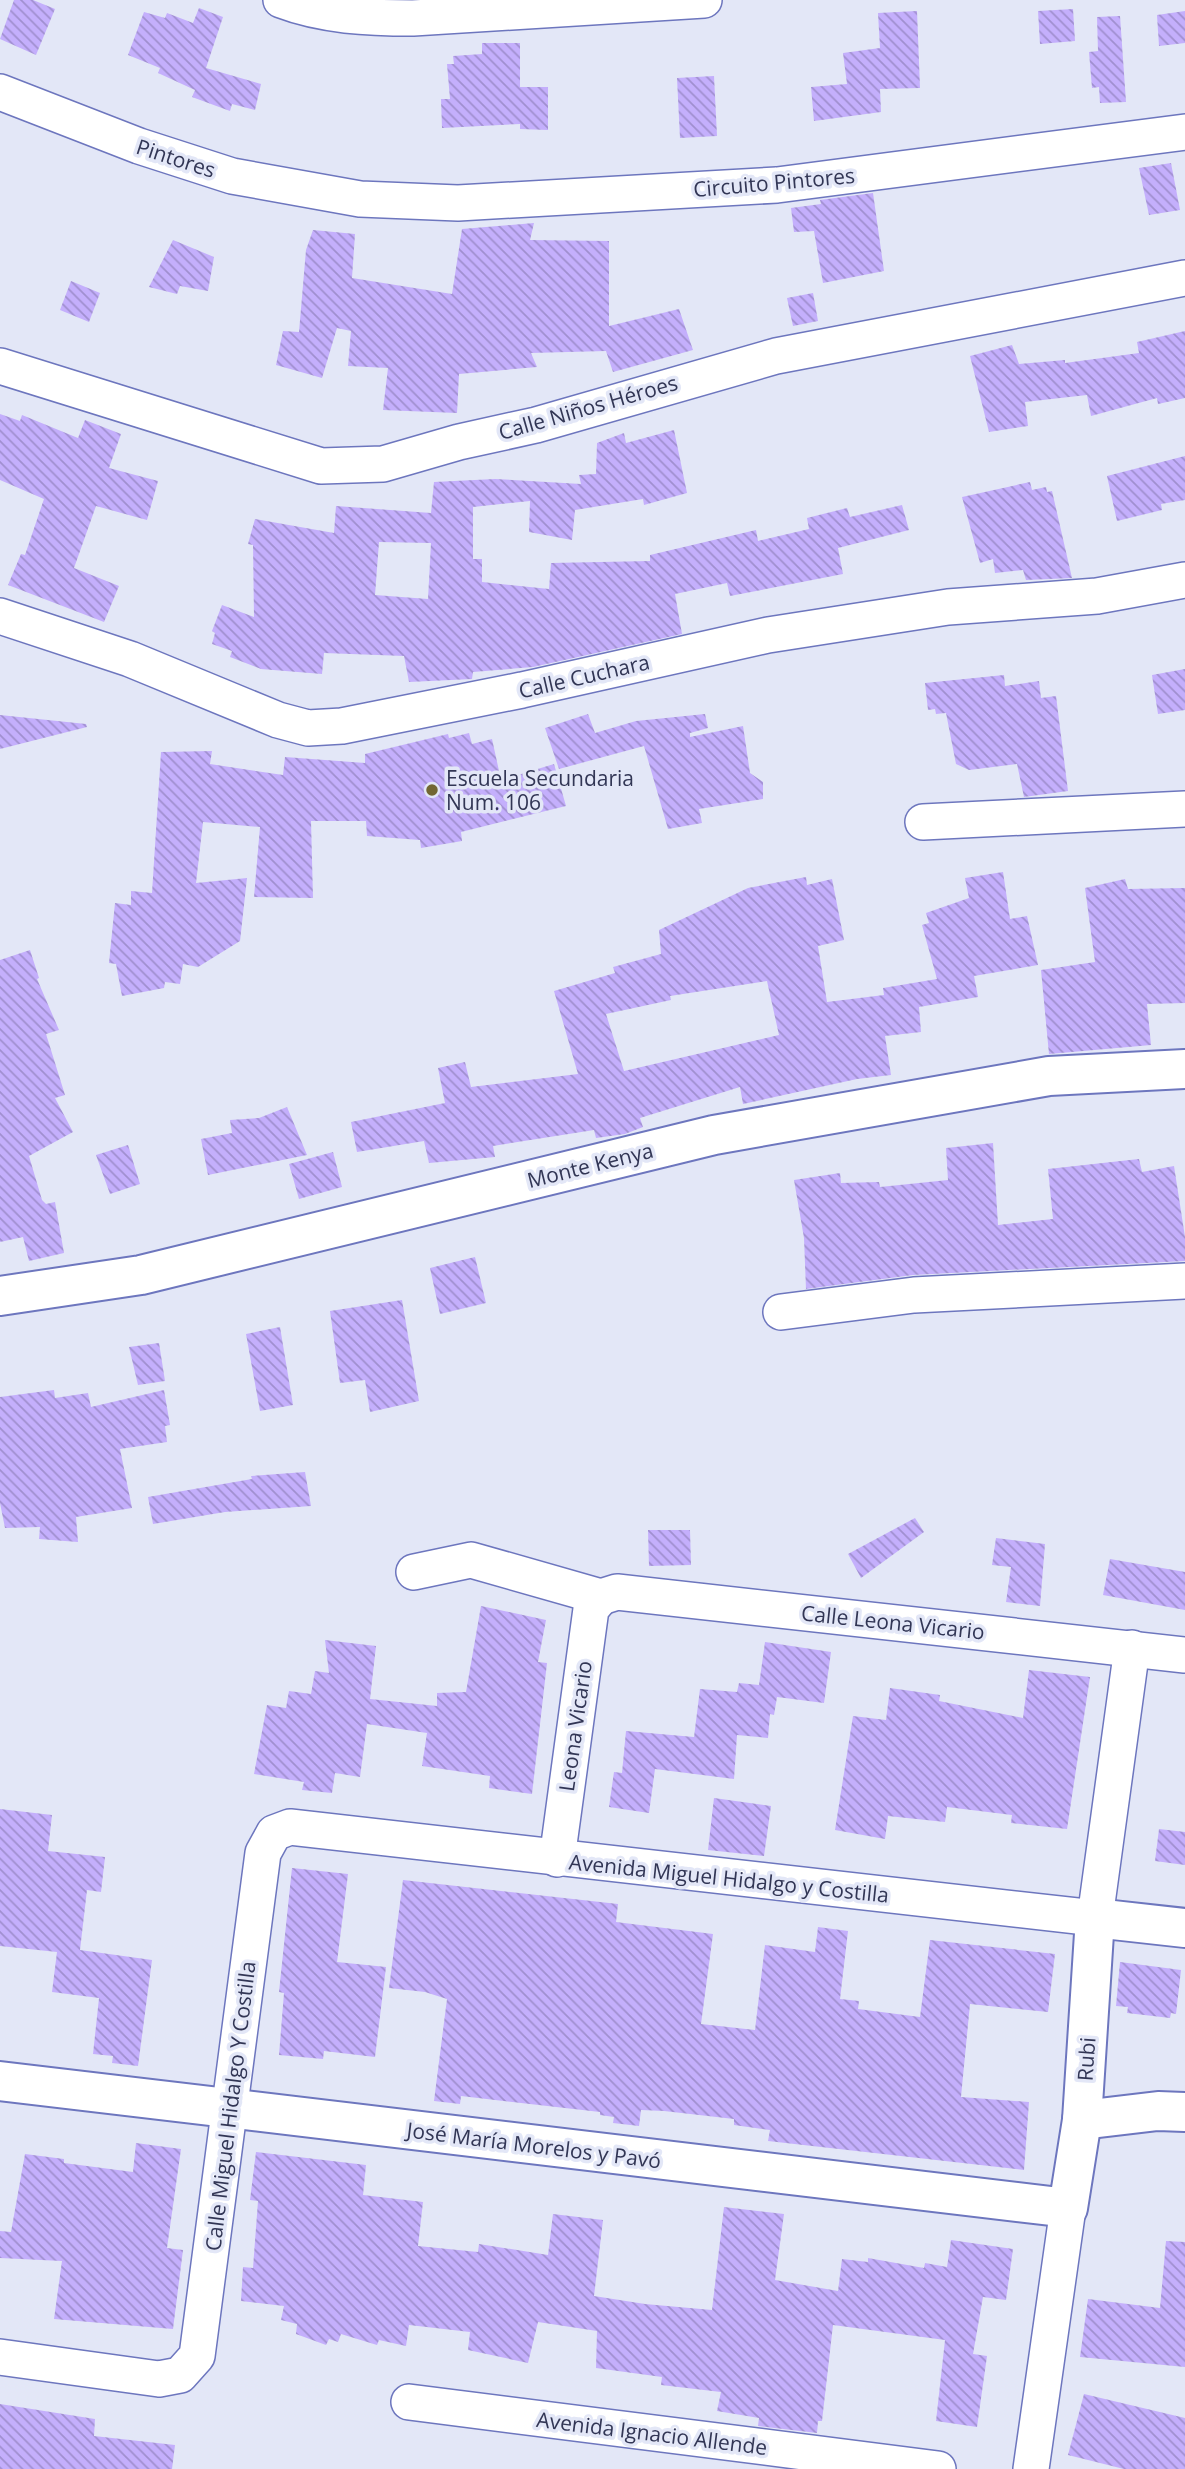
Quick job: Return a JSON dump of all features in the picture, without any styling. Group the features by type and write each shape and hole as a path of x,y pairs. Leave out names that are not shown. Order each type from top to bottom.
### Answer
{"street":[{"path":"281,0 303,8 367,18 413,19 704,0"},
{"name":"Pintores","path":"0,92 139,146 232,176 360,199"},
{"name":"Circuito Pintores","path":"360,199 458,203 777,185 1185,132"},
{"name":"Calle Niños Héroes","path":"0,366 321,466 383,464 459,442 536,425 776,356 1185,278"},
{"name":"Calle Cuchara","path":"0,615 117,654 278,720 308,727 342,726 522,690 768,635 948,607 1097,596 1185,580"},
{"path":"923,822 1185,809"},
{"name":"Monte Kenya","path":"0,1296 141,1275 714,1135 1049,1076 1185,1069"},
{"path":"781,1312 914,1295 1185,1281"},
{"path":"414,1572 471,1560 601,1597"},
{"name":"Calle Leona Vicario","path":"601,1597 617,1592 1185,1656"},
{"name":"Leona Vicario","path":"557,1859 591,1609 601,1597"},
{"name":"Rubi","path":"1031,2469 1082,2120 1095,1918 1132,1648"},
{"name":"Avenida Miguel Hidalgo y Costilla","path":"274,1833 290,1827 1185,1928"},
{"name":"Calle Miguel Hidalgo Y Costilla","path":"0,2357 159,2379 180,2375 197,2356 263,1853 274,1833"},
{"name":"José María Morelos y Pavó","path":"0,2081 1068,2208"},
{"path":"1082,2120 1158,2111 1185,2112"},
{"name":"Avenida Ignacio Allende","path":"409,2402 938,2469"}],"building":[{"path":"14,0 33,0 55,9 36,55 0,39"},
{"path":"199,8 223,17 206,68 261,84 255,110 232,104 230,111 192,97 195,90 158,73 160,68 128,55 144,12 165,18 167,13 193,23"},
{"path":"1073,9 1075,41 1040,44 1038,11"},
{"path":"917,11 920,88 880,89 881,112 814,121 811,87 847,84 843,53 880,48 878,13"},
{"path":"1185,11 1185,43 1159,46 1157,15"},
{"path":"1120,16 1126,102 1100,103 1099,87 1092,88 1089,52 1098,51 1097,17"},
{"path":"482,43 520,43 520,87 548,87 548,130 520,129 520,124 442,128 441,99 450,99 447,64 454,64 453,56 482,54"},
{"path":"714,76 717,136 680,138 677,78"},
{"path":"1171,163 1180,210 1149,215 1139,168"},
{"path":"873,193 884,271 823,283 814,231 794,232 791,208 821,204 820,200"},
{"path":"534,223 530,240 609,241 609,326 679,309 693,350 613,372 606,351 531,353 537,367 459,374 457,413 383,410 388,368 348,366 351,331 337,328 322,378 276,365 283,331 299,332 306,250 313,230 355,234 352,278 452,294 462,229"},
{"path":"173,240 214,257 208,291 180,286 177,294 149,287"},
{"path":"71,281 100,293 89,322 60,310"},
{"path":"813,293 818,321 793,326 787,298"},
{"path":"1185,331 1185,398 1158,404 1157,398 1091,416 1087,395 1025,402 1028,426 989,432 970,356 1012,345 1019,364 1065,360 1065,363 1139,353 1137,342"},
{"path":"0,414 20,421 22,415 78,438 85,420 121,434 109,468 158,481 147,520 96,506 74,568 119,586 104,622 8,585 21,554 25,555 44,499 0,480"},
{"path":"674,430 687,493 644,505 643,499 575,510 572,540 529,532 530,501 473,507 473,559 482,559 482,582 549,589 551,563 650,561 650,555 756,530 758,541 809,529 807,518 847,508 850,517 902,505 909,530 838,548 843,574 730,596 727,583 675,594 682,634 533,667 473,672 472,679 409,682 404,656 324,653 322,674 261,669 230,657 232,651 212,644 215,633 212,631 222,605 254,617 253,545 248,544 255,519 334,533 336,506 431,513 434,482 495,479 581,484 579,475 596,474 597,443 624,433 626,443","holes":["379,542 431,543 428,599 375,595"]},
{"path":"1185,456 1185,500 1161,504 1162,510 1117,521 1107,476"},
{"path":"1030,482 1032,490 1046,487 1047,492 1052,491 1072,578 1026,580 1023,570 995,573 993,559 980,563 962,497"},
{"path":"1185,669 1185,710 1158,714 1152,675"},
{"path":"1004,675 1005,686 1039,681 1041,698 1056,696 1068,791 1024,797 1017,764 969,770 956,764 946,713 936,714 935,709 928,710 925,683"},
{"path":"588,714 595,733 636,721 705,714 708,728 690,733 690,737 743,726 750,773 763,782 763,799 699,809 702,823 668,829 644,746 559,769 545,728"},
{"path":"0,715 86,724 87,727 0,749"},
{"path":"469,733 472,744 492,739 501,780 554,764 566,806 461,832 462,841 421,848 420,840 367,836 366,821 311,821 313,898 254,897 260,827 203,822 196,883 247,878 240,941 198,967 183,964 180,984 165,982 164,988 122,996 116,964 109,963 115,903 131,905 131,891 152,893 161,752 212,751 210,764 283,775 285,757 365,763 365,754 448,734 449,738"},
{"path":"1003,872 1010,919 1027,916 1038,965 974,976 978,997 919,1007 921,1032 885,1036 891,1075 857,1079 743,1104 740,1087 640,1118 643,1127 625,1134 596,1138 594,1130 493,1146 495,1157 429,1163 424,1141 357,1152 351,1122 445,1103 438,1068 465,1062 471,1087 578,1074 554,991 615,973 613,967 661,954 659,930 748,888 806,877 807,885 832,879 844,940 818,946 827,1002 884,995 883,988 937,979 922,925 929,923 926,913 969,898 965,878","holes":["767,981 779,1035 624,1071 606,1014 671,1000 670,996"]},
{"path":"1125,879 1128,889 1185,888 1185,1003 1147,1004 1151,1045 1049,1054 1041,970 1095,962 1085,888"},
{"path":"30,950 39,978 37,979 59,1030 46,1034 65,1095 55,1098 73,1132 29,1156 42,1200 46,1204 55,1202 64,1253 29,1261 23,1237 0,1242 0,960"},
{"path":"287,1107 307,1155 208,1175 201,1139 232,1133 230,1120 259,1118"},
{"path":"993,1143 998,1225 1053,1219 1048,1169 1139,1159 1142,1172 1174,1166 1185,1237 1185,1261 913,1275 806,1289 804,1238 794,1180 840,1173 841,1183 879,1182 880,1187 948,1180 946,1148"},
{"path":"128,1145 140,1184 110,1194 96,1155"},
{"path":"333,1152 342,1187 299,1199 289,1164"},
{"path":"475,1257 486,1303 440,1314 430,1268"},
{"path":"402,1300 419,1401 370,1412 365,1380 340,1383 330,1311"},
{"path":"280,1327 293,1405 260,1411 246,1334"},
{"path":"159,1343 165,1381 138,1385 129,1347"},
{"path":"54,1390 55,1398 88,1393 91,1407 164,1390 170,1425 165,1426 167,1442 120,1449 132,1508 76,1517 78,1542 39,1539 40,1527 5,1528 0,1503 0,1397"},
{"path":"305,1472 311,1506 225,1512 153,1524 148,1497 252,1479 251,1476"},
{"path":"915,1518 924,1532 861,1578 848,1554"},
{"path":"648,1530 690,1530 691,1565 649,1566"},
{"path":"996,1538 1045,1544 1040,1606 1006,1602 1011,1567 992,1565"},
{"path":"1110,1559 1185,1572 1185,1610 1103,1595"},
{"path":"481,1606 546,1620 538,1662 547,1663 532,1794 489,1788 490,1776 422,1766 427,1733 367,1724 360,1777 335,1773 332,1793 302,1790 304,1782 254,1774 267,1705 286,1708 289,1691 311,1694 315,1671 329,1673 325,1640 376,1646 370,1699 437,1706 437,1693 466,1692"},
{"path":"765,1642 831,1652 824,1703 777,1697 774,1715 770,1714 768,1738 737,1735 734,1779 655,1769 649,1813 609,1807 614,1772 622,1773 626,1731 694,1737 700,1689 737,1692 739,1683 759,1685"},
{"path":"1029,1670 1090,1677 1067,1829 1011,1823 1012,1815 947,1807 945,1822 888,1816 885,1839 835,1830 853,1716 886,1720 890,1688 940,1695 939,1701 1023,1718"},
{"path":"714,1798 771,1806 764,1856 708,1850"},
{"path":"0,1809 52,1815 48,1851 105,1857 101,1892 87,1890 80,1950 152,1960 138,2066 112,2063 113,2056 93,2054 99,1998 52,1992 57,1952 0,1946"},
{"path":"1159,1829 1185,1832 1185,1865 1155,1861"},
{"path":"292,1868 348,1874 337,1962 386,1967 375,2057 324,2051 323,2059 279,2055 284,1993 279,1992"},
{"path":"403,1880 618,1904 616,1922 713,1934 701,2024 755,2030 765,1945 815,1952 818,1927 848,1931 840,1999 859,2001 858,2009 920,2017 930,1940 1055,1954 1048,2012 970,2004 961,2097 1029,2102 1024,2170 768,2141 770,2130 734,2125 734,2119 641,2110 639,2126 613,2123 614,2117 600,2115 600,2112 461,2096 460,2104 434,2101 447,1999 425,1992 389,1988"},
{"path":"1120,1962 1181,1970 1176,2014 1171,2013 1170,2018 1127,2013 1128,2007 1116,2006"},
{"path":"136,2143 181,2149 167,2248 183,2250 173,2329 54,2319 62,2261 0,2258 0,2231 11,2232 25,2154 64,2159 64,2163 133,2172"},
{"path":"256,2152 366,2165 363,2195 423,2202 418,2246 478,2252 479,2244 548,2255 553,2214 603,2220 594,2296 645,2304 712,2310 724,2207 784,2214 775,2280 838,2291 842,2259 868,2262 868,2258 924,2268 925,2263 947,2267 951,2240 1013,2249 1006,2300 983,2297 973,2354 987,2356 977,2427 936,2421 945,2340 833,2325 822,2421 818,2421 817,2433 758,2426 759,2418 717,2411 721,2392 661,2385 662,2377 596,2368 597,2331 538,2322 528,2363 468,2350 470,2332 409,2325 406,2346 379,2340 377,2345 341,2334 338,2342 329,2339 326,2345 296,2334 297,2324 281,2320 284,2306 241,2301 243,2267 253,2268 258,2201 250,2200"},
{"path":"1166,2241 1185,2242 1185,2367 1080,2357 1088,2299 1160,2308"},
{"path":"1084,2394 1185,2418 1185,2469 1124,2469 1068,2455"},
{"path":"0,2404 95,2419 94,2436 175,2445 172,2469 0,2469"}],"place":[{"name":"Escuela Secundaria Num. 106","path":"432,790"}]}
